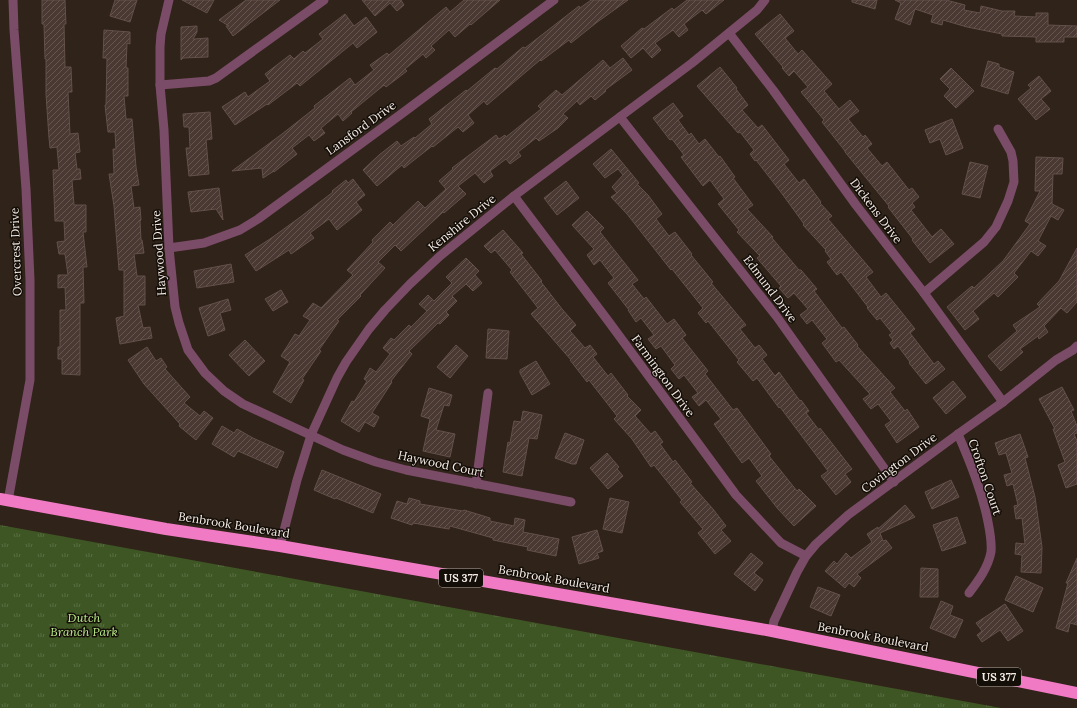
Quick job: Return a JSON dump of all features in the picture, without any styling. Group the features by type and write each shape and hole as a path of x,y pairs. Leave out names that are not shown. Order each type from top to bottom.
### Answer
{"highway":[{"name":"Benbrook Boulevard","path":"4,500 166,529 280,546 772,631 1077,693"}],"street":[{"name":"Overcrest Drive","path":"4,500 30,380 30,280 26,189 13,0"},
{"name":"Haywood Drive","path":"169,0 161,34 160,85 164,130 169,248 175,307 179,323 188,350 205,373 224,391 243,404 311,435"},
{"path":"160,85 208,81 216,78 324,0"},
{"name":"Lansford Drive","path":"169,248 204,244 240,230 264,214 554,0"},
{"name":"Kenshire Drive","path":"280,546 297,480 311,435 346,362 385,310 440,256 514,196 692,63 757,10 765,0"},
{"name":"Dickens Drive","path":"729,33 773,90 856,205 924,293 1004,402"},
{"name":"Edmund Drive","path":"620,117 777,317 894,482"},
{"path":"924,293 984,242 996,227 1014,182 1011,152 998,129"},
{"name":"Farmington Drive","path":"514,196 736,495 780,543 806,556"},
{"path":"1075,348 1077,360"},
{"name":"Covington Drive","path":"772,631 774,621 797,572 806,556 816,544 848,515 1004,402 1056,360 1075,348"},
{"path":"476,484 488,393"},
{"name":"Crofton Court","path":"958,434 984,504 991,544 991,554 987,565 981,577 969,593"},
{"name":"Haywood Court","path":"311,435 343,450 376,462 406,470 571,502"}],"green space":[{"name":"Dutch Branch Park","path":"0,525 1001,708 0,708"}],"building":[{"path":"42,0 65,0 65,67 71,67 72,92 68,92 70,134 78,133 80,152 75,153 77,169 80,169 81,179 72,180 74,205 86,205 86,232 83,232 87,267 83,267 84,303 80,303 80,375 62,374 62,359 58,359 58,347 60,347 60,310 66,310 65,287 58,288 58,275 68,275 65,254 59,254 57,242 65,241 64,221 55,221 53,170 59,170 57,147 50,148 49,138 44,24 42,24"},
{"path":"115,0 137,0 130,22 110,16"},
{"path":"182,0 214,0 207,13"},
{"path":"246,0 280,0 233,36 226,26 229,26 219,20"},
{"path":"362,0 401,0 404,5 397,11 390,3 375,16"},
{"path":"464,0 500,0 455,37 449,30 431,46 435,50 426,58 423,54 405,69 407,71 386,87 384,85 351,112 352,113 343,121 338,114 321,128 325,133 314,141 309,135 292,148 297,154 274,172 263,178 262,168 232,171 315,108 314,106 350,78 355,85 374,70 370,65 387,53 389,55 446,7 450,12"},
{"path":"591,0 628,0 571,43 569,40 541,61 540,60 487,105 484,101 468,115 474,123 463,132 458,127 404,168 402,165 377,186 363,170 397,141 401,146 414,137 415,138 432,124 429,119 495,68 497,69 523,47 525,48 579,6 580,8"},
{"path":"687,0 724,0 706,14 702,10 684,24 688,30 679,37 673,30 655,43 661,50 652,58 643,48 631,58 621,46 642,28 644,29 672,8 674,10"},
{"path":"852,0 877,0 875,9 852,2"},
{"path":"895,0 946,0 965,5 964,10 980,13 981,6 1002,11 1015,11 1014,16 1036,17 1036,13 1048,13 1048,25 1077,26 1077,37 1064,37 1064,42 1036,42 1036,37 1002,36 1002,34 967,27 943,20 942,25 931,22 933,15 915,9 910,25 895,19 901,3"},
{"path":"345,14 354,26 366,17 377,32 357,48 353,43 300,86 297,83 268,105 267,104 235,125 222,107 245,92 248,97 270,81 265,74 290,55 294,59 303,51 305,53 323,39 319,34"},
{"path":"780,14 794,31 785,38 798,54 802,50 832,84 824,91 839,109 850,100 859,111 848,119 863,137 865,135 872,144 867,148 882,166 887,162 909,190 912,188 919,197 912,203 915,207 911,210 932,237 941,229 954,244 930,263 888,207 889,206 845,152 822,122 824,120 801,92 808,87 794,71 789,76 755,34"},
{"path":"197,26 197,32 193,39 208,38 208,57 183,58 181,60 181,27"},
{"path":"104,30 130,32 130,44 127,43 126,68 128,68 128,96 124,96 126,119 132,119 139,185 131,186 134,208 140,207 141,240 144,253 134,254 137,276 145,276 145,305 138,305 143,328 150,327 152,338 120,344 116,318 124,316 124,270 119,270 114,206 109,174 114,174 113,149 116,149 115,132 108,132 105,105 107,58 103,58"},
{"path":"623,58 632,70 605,90 606,91 595,100 591,96 580,105 577,101 563,114 568,118 558,128 539,141 536,138 518,152 521,156 510,164 506,159 490,171 493,176 484,183 475,173 458,186 466,194 444,213 443,212 401,251 395,245 378,262 385,268 360,295 361,296 337,320 339,321 319,350 321,351 302,379 304,380 291,403 273,392 290,362 281,356 295,334 299,336 310,320 303,316 313,303 321,308 353,275 347,270 373,242 372,240 390,222 393,225 418,201 425,208 446,189 439,181 453,169 452,168 496,135 499,139 505,135 506,137 541,109 538,106 556,90 562,95 603,60 610,68"},
{"path":"988,61 999,64 999,67 1014,72 1008,94 981,86"},
{"path":"720,67 737,88 736,89 748,105 742,110 758,128 762,125 789,160 784,164 799,183 804,179 821,202 820,203 832,216 828,219 873,272 866,277 881,297 886,293 915,329 910,333 934,364 938,361 945,369 926,384 909,363 910,362 898,346 894,349 890,343 893,340 889,335 892,333 880,318 877,320 841,272 837,275 827,262 831,259 825,251 826,250 803,225 804,224 783,195 756,160 755,161 750,154 754,150 740,132 738,133 697,86"},
{"path":"951,68 974,91 956,108 944,96 950,89 940,79"},
{"path":"1039,76 1051,91 1041,99 1050,109 1036,120 1018,99 1031,88 1028,85"},
{"path":"673,103 683,116 678,120 689,135 691,133 699,144 705,139 719,157 720,156 735,177 733,178 753,205 747,209 817,289 814,291 842,328 844,327 858,345 857,346 895,388 890,392 905,411 907,409 919,427 897,443 885,425 891,421 878,404 871,409 863,399 870,394 839,360 836,362 822,343 827,339 812,320 807,324 800,315 808,309 794,293 788,298 779,288 781,286 757,258 760,256 737,232 739,230 718,204 724,199 710,180 703,186 681,157 684,155 653,118"},
{"path":"210,112 212,139 206,140 209,174 189,176 186,148 190,148 189,127 184,127 183,114"},
{"path":"952,119 963,148 946,155 940,139 930,143 925,130"},
{"path":"611,149 662,214 656,219 669,236 675,232 713,282 711,283 746,325 740,329 755,348 759,345 767,355 762,359 775,376 779,372 809,411 806,413 819,430 820,428 852,469 845,474 851,482 836,495 821,476 828,471 780,407 779,408 757,378 753,381 737,362 739,360 708,321 706,323 698,313 703,308 627,214 611,197 617,193 612,187 623,175 618,169 605,178 593,164"},
{"path":"1036,157 1063,158 1062,174 1053,174 1052,204 1064,210 1058,220 1051,216 1038,241 1046,246 1038,256 1031,251 1014,273 1018,277 998,297 994,293 973,311 979,319 965,330 947,307 972,286 974,288 1003,261 1030,224 1025,221 1040,191 1035,191"},
{"path":"970,162 988,166 980,198 962,194"},
{"path":"353,179 365,195 356,202 362,210 337,230 329,219 310,233 314,238 291,254 289,250 256,271 245,255 299,218 346,180 348,183"},
{"path":"566,181 579,198 557,215 544,198"},
{"path":"219,188 223,220 216,209 191,212 188,192"},
{"path":"587,211 604,228 600,232 638,280 632,284 644,299 646,297 667,324 674,319 686,335 682,338 708,371 705,374 733,410 737,408 771,454 769,456 797,491 799,489 816,506 794,526 778,509 756,481 762,476 749,458 742,463 714,424 721,419 706,400 699,406 692,397 698,393 684,375 679,379 671,369 675,365 661,346 656,349 648,339 654,335 641,318 636,322 629,310 608,283 614,278 600,260 594,265 587,255 594,249 572,225"},
{"path":"503,230 523,253 521,254 542,281 541,282 576,325 570,331 585,348 590,345 597,354 593,357 608,376 611,373 628,395 627,396 641,410 635,416 651,434 655,431 663,442 660,444 673,462 675,460 692,482 690,483 726,526 721,530 731,541 715,554 698,533 703,529 680,502 682,500 654,465 651,467 632,439 614,419 617,416 589,380 587,382 571,360 531,314 538,308 510,272 512,270 495,250 491,253 484,246"},
{"path":"1077,248 1077,302 1067,313 1061,308 1044,326 1048,332 1039,339 1038,336 1020,349 1023,352 1001,371 988,356 1017,331 1013,325 1040,307 1037,304 1059,281"},
{"path":"466,258 479,271 475,275 482,283 473,291 466,284 452,296 457,301 446,312 449,315 440,324 438,323 409,351 412,354 391,381 392,382 372,413 379,417 374,427 365,422 359,432 341,421 352,401 354,402 367,381 364,379 370,368 376,372 390,354 383,348 391,338 394,340 409,325 411,327 427,311 419,304 428,295 434,301 452,283 446,277"},
{"path":"231,264 234,282 197,288 194,271"},
{"path":"281,290 288,302 273,311 265,299"},
{"path":"228,299 231,310 220,313 225,330 208,336 199,308"},
{"path":"488,329 509,331 507,359 486,358"},
{"path":"245,340 265,361 249,376 229,355"},
{"path":"456,345 468,356 450,378 437,367"},
{"path":"147,347 156,361 161,358 167,367 165,369 190,397 184,403 200,416 204,411 213,418 196,440 179,426 180,424 144,384 128,360"},
{"path":"536,361 550,384 532,395 520,373 520,370"},
{"path":"953,381 966,397 946,414 933,398"},
{"path":"1062,387 1074,410 1071,411 1077,426 1077,433 1074,434 1077,441 1077,484 1066,488 1058,465 1065,462 1053,429 1055,429 1039,399"},
{"path":"429,388 452,395 449,406 444,405 436,430 455,434 450,457 423,451 430,419 421,416"},
{"path":"523,411 542,415 537,439 529,438 522,476 503,472 508,442 510,443 514,421 521,422"},
{"path":"222,426 234,433 237,429 284,452 277,468 238,451 234,457 212,444"},
{"path":"565,433 584,440 576,464 555,458"},
{"path":"1020,434 1028,457 1025,458 1035,497 1042,547 1041,573 1021,572 1022,555 1015,554 1016,543 1025,544 1022,518 1016,519 1014,506 1018,505 1013,484 1007,486 1004,475 1012,473 1006,453 999,455 995,443"},
{"path":"607,453 619,467 617,469 623,476 608,489 590,468"},
{"path":"322,470 381,494 373,513 314,490"},
{"path":"951,480 959,497 932,509 925,492"},
{"path":"409,498 420,501 420,504 464,510 490,518 490,521 514,526 515,518 525,520 523,532 559,539 556,556 527,550 528,547 493,540 493,538 450,526 449,529 413,523 412,525 391,518 397,501 407,504"},
{"path":"610,498 629,502 622,533 603,529"},
{"path":"905,505 915,517 880,533 883,541 886,540 892,548 857,574 861,578 854,587 849,583 845,588 825,571 834,561 837,564 846,553 851,558 872,542 867,534 878,527 878,529"},
{"path":"957,517 966,543 942,551 933,525"},
{"path":"597,530 603,551 597,553 599,558 579,564 572,537"},
{"path":"751,553 763,563 754,573 763,580 755,591 734,574"},
{"path":"1077,558 1077,625 1070,623 1068,632 1056,628 1068,583 1066,583"},
{"path":"921,568 938,569 938,597 920,597"},
{"path":"1016,576 1043,588 1033,612 1005,600"},
{"path":"818,587 840,595 831,616 810,607"},
{"path":"941,601 953,606 950,615 963,620 955,638 930,628"},
{"path":"1005,604 1023,631 1008,641 1000,630 982,642 977,635 982,631 976,623"}]}
